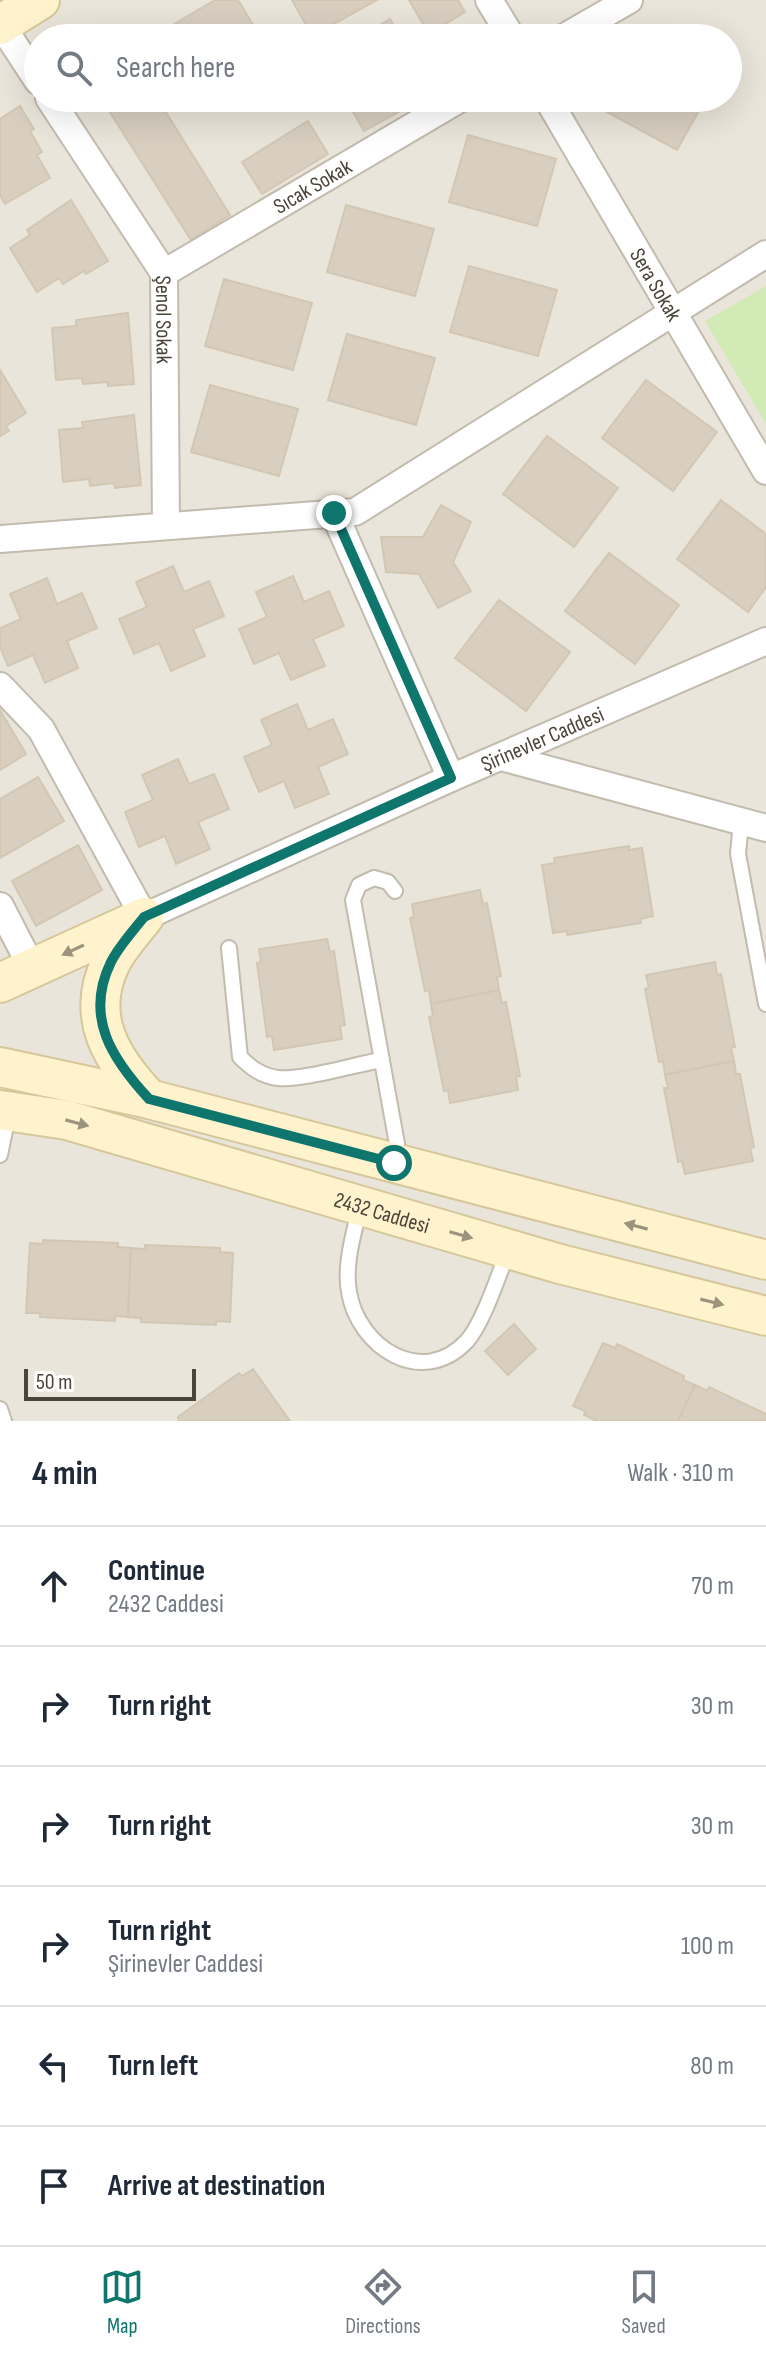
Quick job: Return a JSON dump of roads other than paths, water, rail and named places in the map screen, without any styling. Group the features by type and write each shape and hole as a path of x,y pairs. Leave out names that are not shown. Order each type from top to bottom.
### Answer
{"street":[{"path":"24,60 0,24 40,0"},
{"path":"489,0 504,24"},
{"path":"587,24 629,0"},
{"name":"Şenol Sokak","path":"58,112 164,273 166,526"},
{"name":"Sıcak Sokak","path":"164,273 437,112"},
{"name":"Sera Sokak","path":"555,112 766,471"},
{"path":"0,539 355,512 766,254"},
{"path":"334,513 451,778"},
{"name":"Şirinevler Caddesi","path":"144,917 451,778 766,641"},
{"path":"0,686 41,729 144,917"},
{"path":"501,757 754,824"},
{"path":"0,906 16,976 144,917"},
{"path":"144,917 112,959 101,987 101,1021 109,1049 125,1074 149,1099"},
{"path":"0,1067 149,1099 766,1260"},
{"name":"2432 Caddesi","path":"4,1110 67,1120 509,1249 766,1316"}],"lane":[{"path":"754,824 738,854 766,1004"},
{"path":"394,1163 397,1144 353,900 359,885 374,878 388,882 395,891"},
{"path":"229,948 240,1057 249,1066 268,1076 287,1078 382,1060"},
{"path":"0,1155 4,1110"},
{"path":"360,1206 350,1252 349,1291 365,1333 381,1349 399,1358 417,1361 435,1359 467,1341 509,1249"},
{"path":"0,1409 4,1421"}]}
